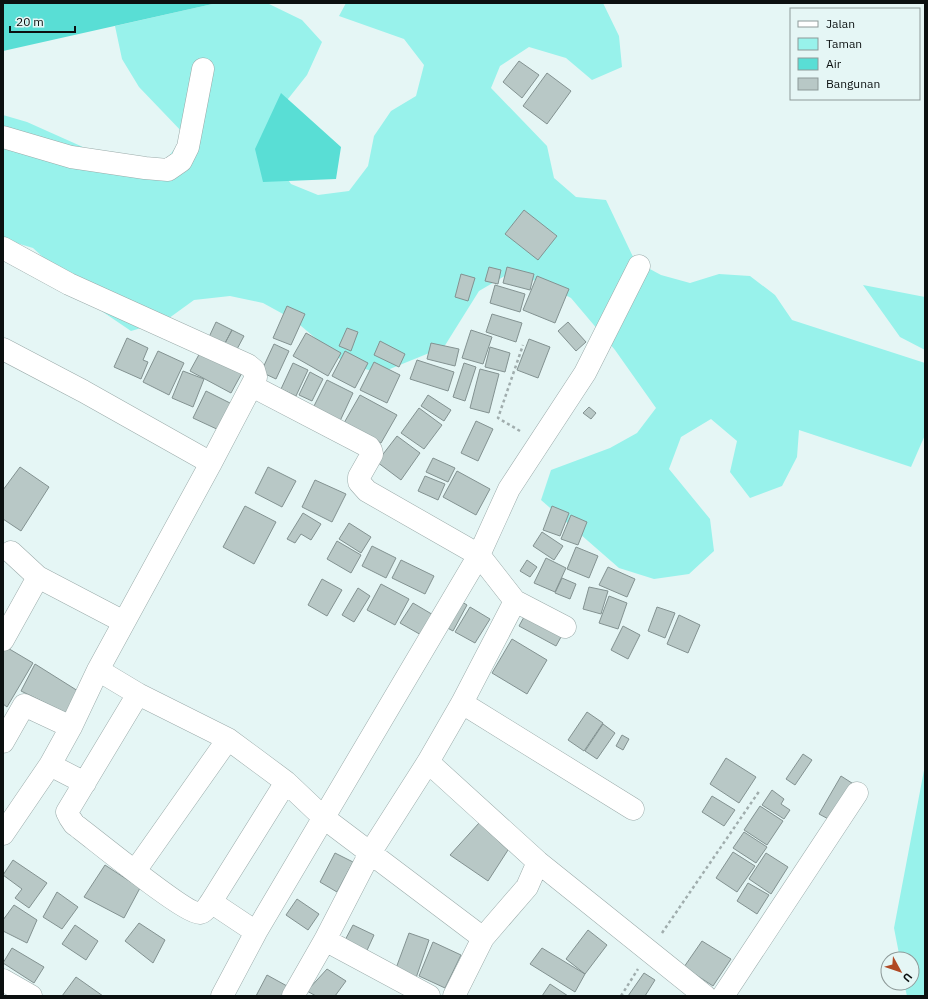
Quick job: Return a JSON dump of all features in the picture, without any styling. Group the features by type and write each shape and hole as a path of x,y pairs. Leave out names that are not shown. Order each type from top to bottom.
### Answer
{"street":[{"path":"3,137 71,157 168,170 181,161 188,147 203,69"},
{"path":"3,248 69,284 248,365 254,370 256,377 212,463 98,670 71,727 50,765 3,834"},
{"path":"222,996 256,932 479,555 509,489 585,373 638,266"},
{"path":"3,349 83,391 212,463"},
{"path":"252,386 369,447 372,454 358,477 359,482 367,491 479,555 515,601 565,627"},
{"path":"11,552 38,576 124,622"},
{"path":"3,640 38,576"},
{"path":"293,996 325,940 370,853 428,762 462,703 515,601"},
{"path":"98,670 138,694 228,739 286,782 324,818 483,938"},
{"path":"138,694 67,812 74,824 175,901 190,910 200,913 204,912 286,782"},
{"path":"462,703 633,809"},
{"path":"3,742 10,713 24,705 71,727"},
{"path":"135,871 228,739"},
{"path":"428,762 538,862 705,996"},
{"path":"50,765 84,783"},
{"path":"723,996 857,793"},
{"path":"454,996 483,938 527,887 538,862"},
{"path":"211,902 256,932"},
{"path":"325,940 429,996"},
{"path":"3,980 31,996"}],"path":[{"path":"523,345 498,418 524,434"},
{"path":"621,996 649,951 760,790"}],"green space":[{"path":"217,3 267,3 302,20 322,42 307,75 265,128 273,159 291,184 318,195 349,191 368,166 374,136 391,111 416,96 424,65 404,39 339,16 346,3 603,3 619,36 622,67 592,80 566,58 529,47 500,66 491,88 547,146 554,178 576,197 606,200 635,261 661,275 690,283 719,274 750,276 775,295 792,320 925,363 925,435 911,467 799,430 797,457 782,486 750,498 730,472 737,441 711,419 681,437 669,469 710,519 714,551 689,574 654,579 619,568 541,500 551,470 610,448 637,433 656,408 615,350 571,298 541,282 508,274 479,291 444,347 380,373 346,364 294,320 263,303 230,296 194,300 165,321 131,331 103,312 33,248 3,239 3,115 27,122 103,156 166,160 185,135 139,87 122,59 115,26"},
{"path":"863,285 925,297 925,350 900,337"},
{"path":"925,765 925,996 907,996 906,991 920,991 920,951 898,951 894,928"}],"water":[{"path":"3,3 217,3 3,51"},
{"path":"281,93 341,147 336,179 263,182 255,149"}],"building":[{"path":"519,61 539,75 522,98 503,82"},
{"path":"547,73 571,91 547,124 523,106"},
{"path":"524,210 557,236 538,260 505,234"},
{"path":"489,267 501,270 498,284 485,281"},
{"path":"507,267 534,274 530,290 503,283"},
{"path":"461,274 475,278 468,301 455,297"},
{"path":"537,276 569,289 555,323 523,310"},
{"path":"495,285 525,294 520,312 490,303"},
{"path":"287,306 305,314 291,345 273,338"},
{"path":"492,314 522,323 516,342 486,332"},
{"path":"216,322 232,330 224,345 209,337"},
{"path":"568,322 586,342 576,351 558,331"},
{"path":"347,328 358,332 351,351 339,346"},
{"path":"232,330 244,336 236,351 224,345"},
{"path":"471,330 492,337 483,364 462,358"},
{"path":"306,333 341,353 328,376 293,356"},
{"path":"127,338 148,348 143,360 148,362 141,379 114,367"},
{"path":"529,339 550,347 538,378 517,370"},
{"path":"380,341 405,354 399,367 374,355"},
{"path":"431,343 459,349 455,366 427,359"},
{"path":"274,344 289,351 276,379 261,372"},
{"path":"490,347 510,353 505,372 485,367"},
{"path":"202,349 243,371 231,393 190,371"},
{"path":"158,351 184,363 169,395 143,382"},
{"path":"345,351 368,363 355,388 332,376"},
{"path":"417,360 454,372 448,391 410,379"},
{"path":"374,362 400,375 387,403 360,390"},
{"path":"293,363 308,370 296,396 281,389"},
{"path":"464,363 476,367 465,401 453,397"},
{"path":"480,369 499,374 489,413 470,408"},
{"path":"183,371 204,379 193,407 172,398"},
{"path":"310,372 323,379 312,401 299,395"},
{"path":"327,380 353,393 340,421 313,408"},
{"path":"206,391 234,405 221,431 193,418"},
{"path":"360,395 397,415 381,443 344,423"},
{"path":"428,395 451,410 444,421 421,406"},
{"path":"589,407 596,413 591,419 583,413"},
{"path":"419,408 442,425 424,449 401,433"},
{"path":"476,421 493,429 478,461 461,453"},
{"path":"397,436 420,453 401,480 377,462"},
{"path":"433,458 455,468 448,482 426,472"},
{"path":"20,467 49,487 21,531 3,519 3,490"},
{"path":"268,467 296,481 282,507 255,493"},
{"path":"457,471 490,489 476,515 443,497"},
{"path":"425,476 445,484 438,500 418,491"},
{"path":"315,480 346,494 332,522 302,507"},
{"path":"245,506 276,522 254,564 223,547"},
{"path":"552,506 569,513 560,536 543,530"},
{"path":"303,513 321,524 311,540 301,534 295,543 287,539"},
{"path":"571,515 587,522 578,545 561,539"},
{"path":"349,523 371,537 361,553 339,539"},
{"path":"542,532 563,546 554,560 533,546"},
{"path":"337,541 361,555 351,573 327,559"},
{"path":"372,546 396,558 386,578 362,566"},
{"path":"576,547 598,556 589,578 567,569"},
{"path":"546,558 566,568 555,592 534,583"},
{"path":"401,560 434,576 425,594 392,578"},
{"path":"527,560 537,567 530,577 520,571"},
{"path":"608,567 635,579 627,597 599,585"},
{"path":"562,578 576,584 570,599 555,593"},
{"path":"322,579 342,590 327,616 308,605"},
{"path":"381,584 409,599 395,625 367,610"},
{"path":"589,587 608,591 601,614 583,609"},
{"path":"358,588 370,596 354,622 342,615"},
{"path":"609,596 627,603 618,629 599,623"},
{"path":"457,599 467,605 453,631 442,625"},
{"path":"413,603 435,616 423,636 400,623"},
{"path":"470,607 490,619 475,643 455,632"},
{"path":"657,607 675,613 665,638 648,631"},
{"path":"529,608 566,628 556,646 519,626"},
{"path":"679,615 700,625 688,653 667,644"},
{"path":"623,626 640,635 628,659 611,650"},
{"path":"512,639 547,660 527,694 492,673"},
{"path":"6,647 33,663 7,707 3,704 3,651"},
{"path":"35,664 78,691 66,713 21,691"},
{"path":"587,712 603,723 584,751 568,740"},
{"path":"603,724 615,733 597,759 585,751"},
{"path":"622,735 629,739 623,750 616,746"},
{"path":"803,754 812,760 795,785 786,779"},
{"path":"726,758 756,777 739,803 710,784"},
{"path":"841,776 855,785 834,822 819,814"},
{"path":"772,790 784,799 781,804 790,810 784,819 762,805"},
{"path":"712,796 735,810 724,826 702,812"},
{"path":"760,806 783,821 767,845 744,830"},
{"path":"479,823 508,850 488,881 450,855"},
{"path":"744,832 767,847 756,863 733,848"},
{"path":"733,852 755,866 737,892 716,878"},
{"path":"335,853 353,862 337,892 320,882"},
{"path":"766,853 788,867 771,894 749,879"},
{"path":"13,860 47,883 29,908 15,898 22,889 3,875"},
{"path":"105,865 140,888 124,918 84,897"},
{"path":"748,883 769,895 757,914 737,901"},
{"path":"57,892 78,907 62,929 43,917"},
{"path":"297,899 319,914 308,930 286,915"},
{"path":"14,905 37,920 27,943 3,931 3,920"},
{"path":"139,923 165,940 153,963 125,941"},
{"path":"75,925 98,941 86,960 62,944"},
{"path":"353,925 374,935 364,957 342,946"},
{"path":"588,930 607,945 585,974 566,959"},
{"path":"409,933 429,940 416,978 395,971"},
{"path":"702,941 731,959 713,986 684,967"},
{"path":"433,942 461,955 445,988 419,976"},
{"path":"12,948 44,967 34,983 3,963"},
{"path":"542,948 585,974 575,992 530,964"},
{"path":"327,969 346,981 335,996 316,996 307,991"},
{"path":"644,973 655,980 645,996 628,996"},
{"path":"267,975 287,986 282,996 256,996"},
{"path":"76,977 103,996 62,996"},
{"path":"550,984 568,996 542,996"}]}
